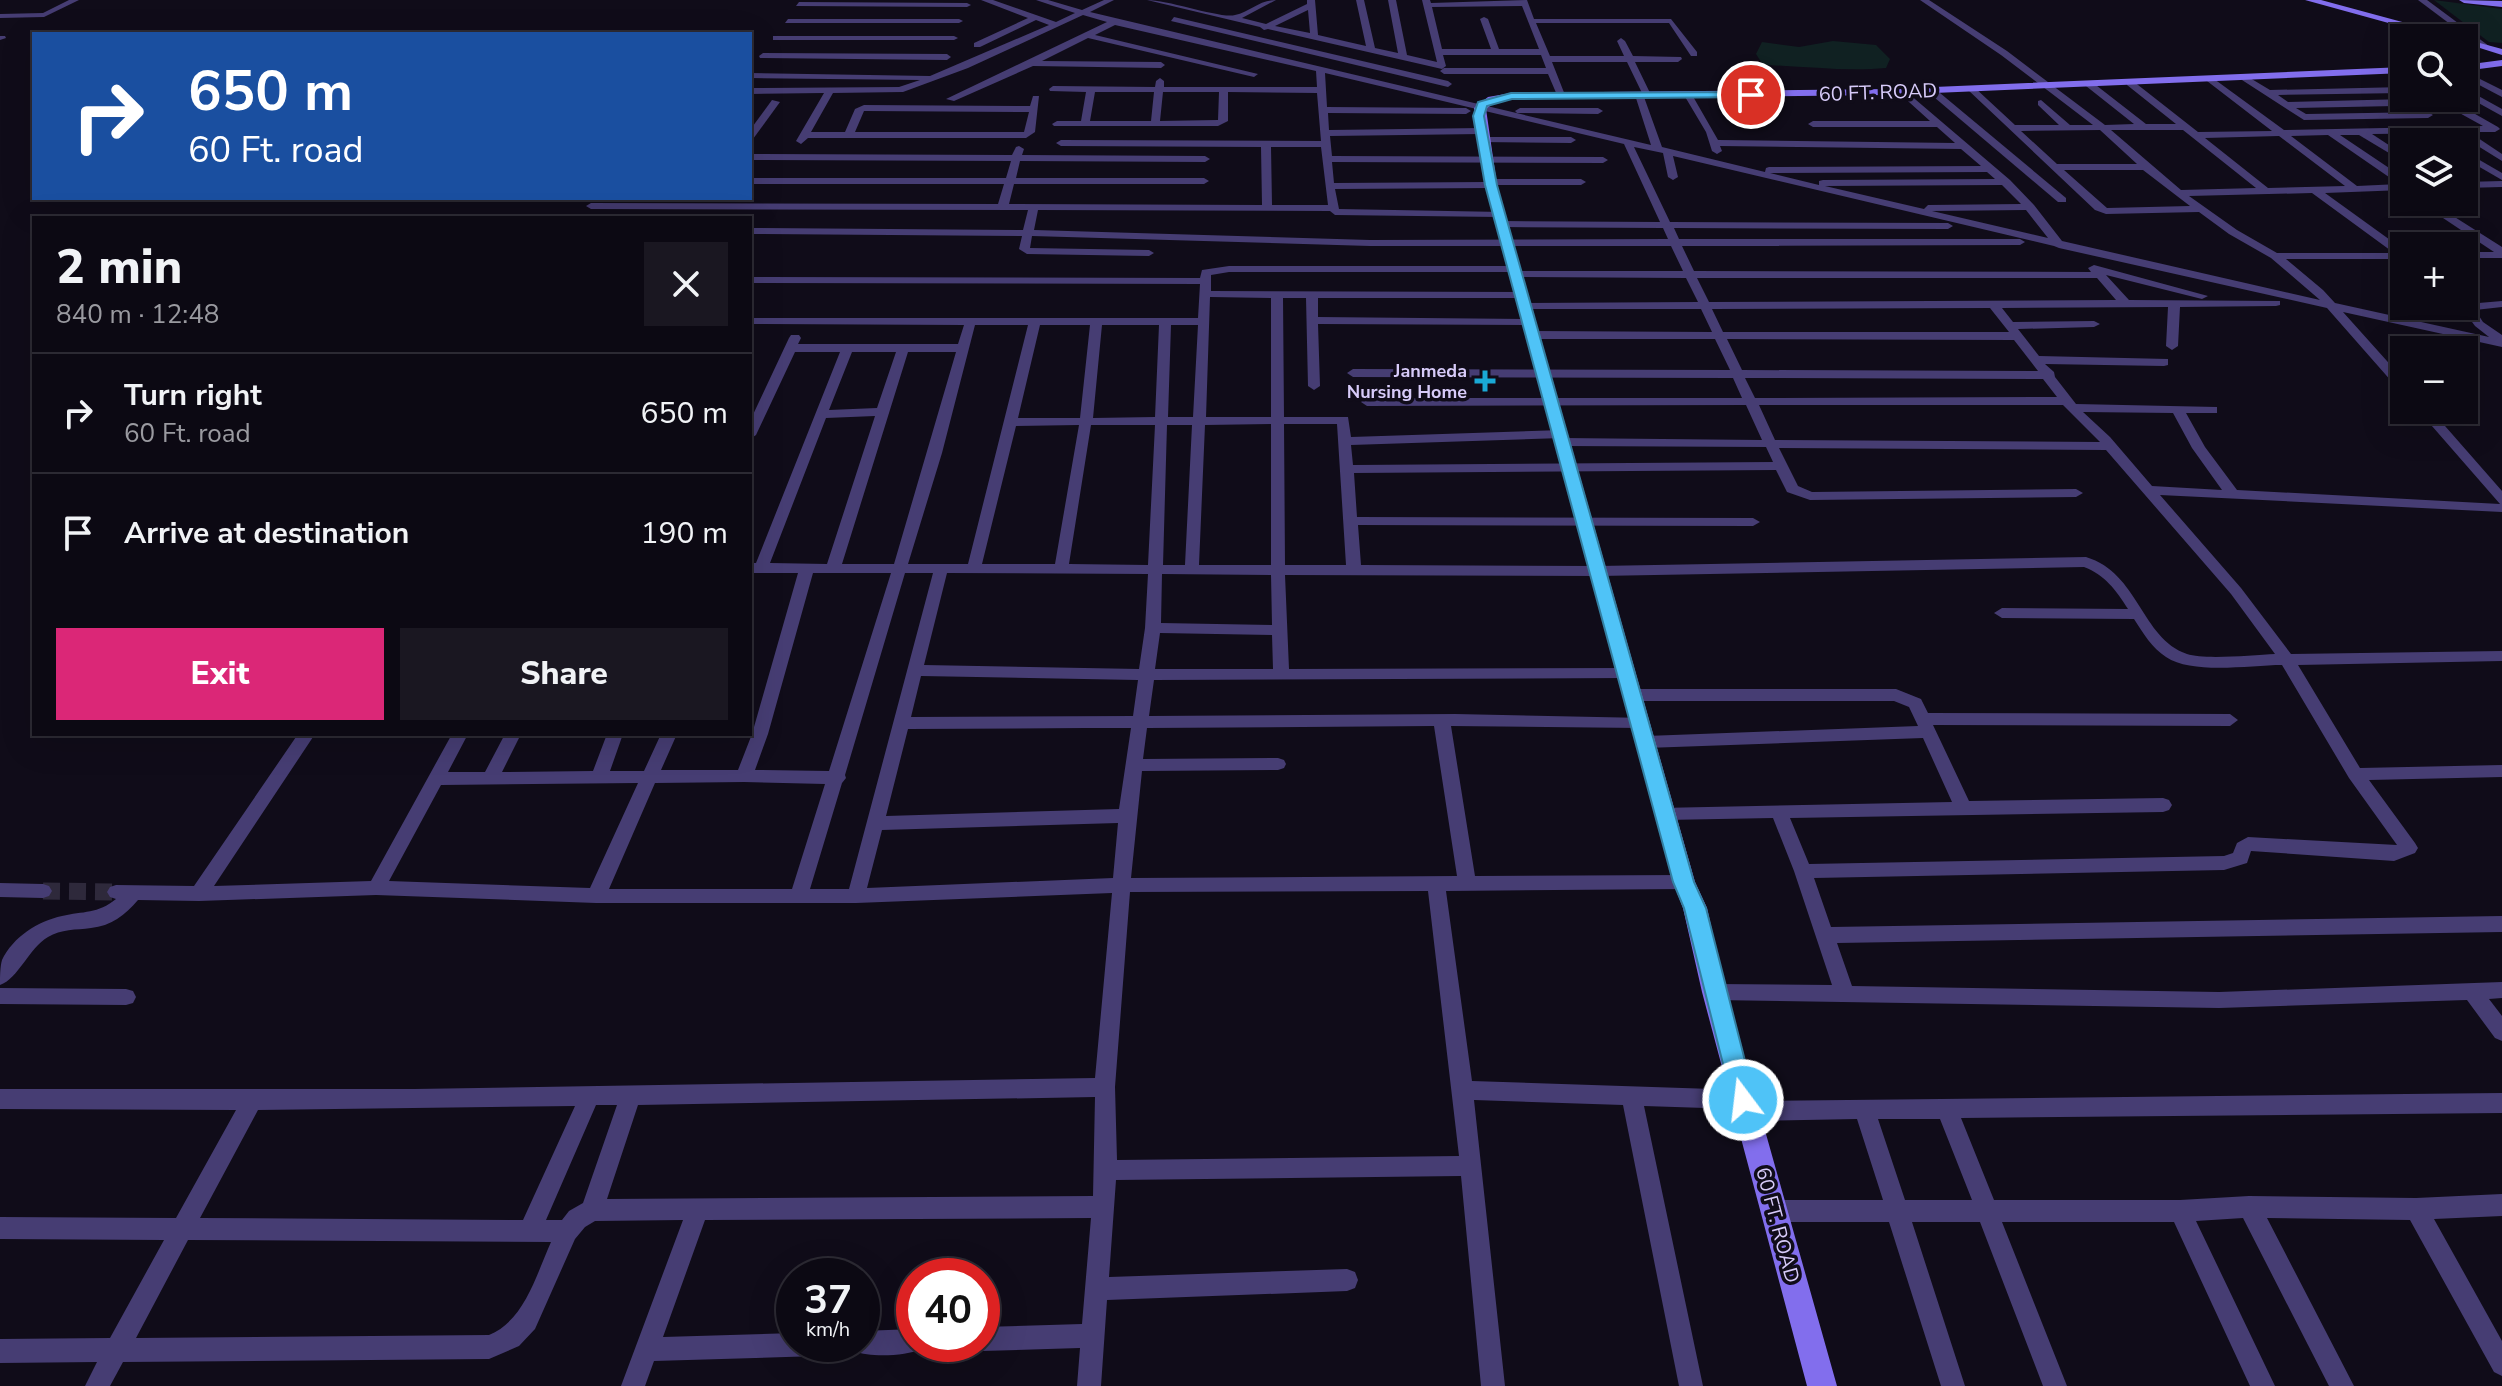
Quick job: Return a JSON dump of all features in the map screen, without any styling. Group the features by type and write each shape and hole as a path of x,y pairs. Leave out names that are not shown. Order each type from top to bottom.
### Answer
{"street":[{"path":"0,16 44,15 75,0"},
{"path":"957,0 967,3"},
{"path":"985,0 1055,24"},
{"path":"1040,0 1114,22 1977,226 2318,304 2502,342"},
{"path":"752,91 900,90 939,76 1110,0"},
{"path":"1151,0 1443,69 1553,71"},
{"path":"1168,5 1179,0"},
{"path":"1151,30 1214,0"},
{"path":"1232,20 1272,0"},
{"path":"1360,0 1371,51"},
{"path":"1392,0 1403,58"},
{"path":"1924,0 1990,42 2049,86 2179,193 2275,256 2333,307 2390,372"},
{"path":"2310,0 2402,24"},
{"path":"2422,0 2485,46"},
{"path":"2464,0 2502,4"},
{"path":"752,74 800,2 967,3"},
{"path":"801,91 853,2"},
{"path":"1454,101 1426,2 1524,2 1561,95"},
{"path":"939,76 967,3"},
{"path":"1264,28 1311,3 1314,38"},
{"path":"1002,33 1008,8"},
{"path":"977,45 1036,17"},
{"path":"1174,19 1448,84"},
{"path":"1484,19 1496,52"},
{"path":"788,21 959,21"},
{"path":"1532,21 1671,21 1694,54"},
{"path":"951,99 1031,64 1114,22"},
{"path":"0,26 27,26"},
{"path":"1089,36 1254,74"},
{"path":"776,38 954,38"},
{"path":"1155,123 1164,54 1188,39"},
{"path":"1621,41 1673,177"},
{"path":"2478,44 2502,52"},
{"path":"1438,52 1678,59"},
{"path":"763,56 947,57"},
{"path":"2478,67 2502,63"},
{"path":"1031,64 1174,69"},
{"path":"1301,90 1302,67"},
{"path":"1188,69 1228,69"},
{"path":"2478,70 2502,71"},
{"path":"1320,71 1329,186 1335,212 1665,223 1977,226"},
{"name":"60 FT. ROAD","path":"1822,1386 1714,992 1695,908 1684,882 1491,184 1482,136 1483,110 1487,101 1502,97 1902,91 2390,73"},
{"path":"752,76 939,76"},
{"path":"2245,78 2304,117"},
{"path":"2210,79 2355,189"},
{"path":"2478,79 2502,94"},
{"path":"2130,83 2267,192"},
{"path":"2089,84 2143,127"},
{"path":"1053,89 1322,90"},
{"path":"1085,124 1091,89"},
{"path":"1971,89 2103,210 2201,209"},
{"path":"1057,124 1221,122 1224,90"},
{"path":"1931,90 2062,200"},
{"path":"2268,93 2390,90"},
{"path":"792,157 830,91"},
{"path":"849,135 870,91"},
{"path":"1902,91 2006,182 2059,245"},
{"path":"1593,94 1609,139"},
{"path":"1688,95 1714,143 1720,164"},
{"path":"1751,95 1768,120"},
{"path":"2478,99 2502,113"},
{"path":"752,134 775,102"},
{"path":"2284,105 2390,102"},
{"path":"805,135 1022,136 1030,132 1035,103 860,109"},
{"path":"2041,103 2067,127"},
{"path":"1323,110 1598,111"},
{"path":"2465,112 2500,129"},
{"path":"2263,118 2428,115"},
{"path":"1813,124 1940,124"},
{"path":"2015,128 2184,127"},
{"path":"2478,130 2500,129"},
{"path":"2194,135 2390,131"},
{"path":"2330,132 2390,177"},
{"path":"2361,132 2390,150"},
{"path":"1002,209 1022,136"},
{"path":"1061,143 1266,144 1326,138 1482,136 1571,140"},
{"path":"2478,142 2502,158"},
{"path":"1628,143 1792,489 1810,496 2076,493"},
{"path":"1714,143 1966,146"},
{"path":"1202,207 1206,144"},
{"path":"1266,144 1267,207"},
{"path":"752,157 1205,159"},
{"path":"1327,159 1603,160"},
{"path":"2478,162 2502,177"},
{"path":"2055,167 2147,167"},
{"path":"1742,170 1991,169"},
{"path":"752,181 1204,181"},
{"path":"1329,186 1581,182"},
{"path":"1796,183 2006,182"},
{"path":"2479,185 2502,184"},
{"path":"2179,193 2390,188"},
{"path":"2316,191 2390,245"},
{"path":"591,206 704,203 1002,209 1332,208"},
{"path":"1902,208 2030,207"},
{"path":"1033,209 1024,249 1027,251 1149,253"},
{"path":"2445,216 2502,254"},
{"path":"752,231 1507,243 2046,242"},
{"path":"2077,249 2125,303"},
{"path":"2478,255 2502,254"},
{"path":"2275,256 2390,255"},
{"path":"1192,570 1206,272 1229,269 1691,273 2098,272 2226,302"},
{"path":"752,280 1204,281"},
{"path":"1203,294 1707,306 2174,302 2318,304"},
{"path":"1277,295 1281,674"},
{"path":"1312,295 1314,386"},
{"path":"2172,346 2174,302"},
{"path":"2502,304 2467,307 2479,324 2502,342"},
{"path":"1803,871 2224,863 2241,858 2243,848 2248,844 2394,854 2409,848 2404,837 2355,774 2288,661 2236,591 2070,404 1994,305"},
{"path":"1314,320 1721,335 2016,331 2094,324"},
{"path":"752,321 1202,322"},
{"path":"752,431 802,322"},
{"path":"974,569 1035,322"},
{"path":"1089,1386 1106,1170 1105,1087 1127,816 1153,628 1165,322"},
{"path":"799,896 838,778 935,453 970,323"},
{"path":"1061,569 1086,422 1096,323"},
{"path":"790,348 964,348"},
{"path":"847,348 756,568 1599,571 2086,562 2107,571 2163,650 2188,661 2502,656"},
{"path":"833,568 903,348"},
{"path":"2039,360 2164,362"},
{"path":"1353,373 2050,375"},
{"path":"1367,402 1750,400 2070,404 2213,410"},
{"path":"2177,409 2199,448 2234,496"},
{"path":"821,414 883,412"},
{"path":"1009,422 1343,420 1354,570"},
{"path":"2436,424 2502,500"},
{"path":"1344,441 1562,438 2108,446"},
{"path":"1346,469 1779,466"},
{"path":"2149,490 2502,508"},
{"path":"1350,521 1753,522"},
{"path":"744,776 760,734 807,568"},
{"path":"856,896 941,569"},
{"path":"2002,613 2138,614"},
{"path":"1153,628 1280,630"},
{"path":"914,670 1146,675 1281,674 1896,695 1915,703 1963,807"},
{"path":"900,723 1442,722 1498,719 1643,732 2230,720"},
{"path":"1442,722 1467,885"},
{"path":"199,894 306,736"},
{"path":"376,888 459,736"},
{"path":"490,780 512,736"},
{"path":"599,778 614,736"},
{"path":"596,896 668,736"},
{"path":"1135,765 1278,764"},
{"path":"2355,774 2502,771"},
{"path":"435,779 652,776 838,778"},
{"path":"1665,813 2163,805"},
{"path":"1779,812 1803,871 1844,992"},
{"path":"874,823 1127,816"},
{"path":"0,977 41,931 55,925 109,917 119,910 125,892 199,894 376,888 596,896 856,896 1122,885 1684,882"},
{"path":"1436,885 1463,1090 1493,1386"},
{"path":"0,890 43,891"},
{"path":"1824,935 2502,924"},
{"path":"2471,990 2502,1032"},
{"path":"1714,992 2219,1000 2502,990"},
{"path":"0,996 126,997"},
{"path":"0,1099 251,1102 1105,1087"},
{"path":"1463,1090 1865,1111 2502,1103"},
{"path":"530,1230 591,1094"},
{"path":"592,1210 631,1094"},
{"path":"1632,1098 1691,1386"},
{"path":"97,1386 251,1102"},
{"path":"1865,1111 1953,1386"},
{"path":"1948,1111 2055,1386"},
{"path":"1106,1170 1471,1166"},
{"path":"1775,1211 2180,1211 2249,1207 2416,1209 2502,1205"},
{"path":"0,1351 489,1347 511,1338 527,1321 567,1231 577,1219 592,1210 1101,1207"},
{"path":"2249,1207 2342,1386"},
{"path":"2416,1209 2502,1364"},
{"path":"633,1386 698,1210"},
{"path":"2180,1211 2263,1386"},
{"path":"0,1228 567,1231"},
{"path":"1096,1289 1347,1280"},
{"path":"1000,1339 1091,1336"},
{"path":"646,1349 776,1345"}],"shaded area":[{"path":"2434,0 2502,9 2502,43 2489,42 2478,34 2478,24 2465,24"},
{"path":"1833,41 1876,45 1890,59 1886,68 1840,69 1763,65 1756,54 1762,42 1799,47"}],"tunnel":[{"path":"43,891 116,892"}],"place":[{"name":"Janmeda Nursing Home","path":"1485,381"}],"route":[{"path":"1743,1100 1695,908 1684,882 1491,185 1479,111 1482,104 1492,99 1511,96 1751,95"}]}
